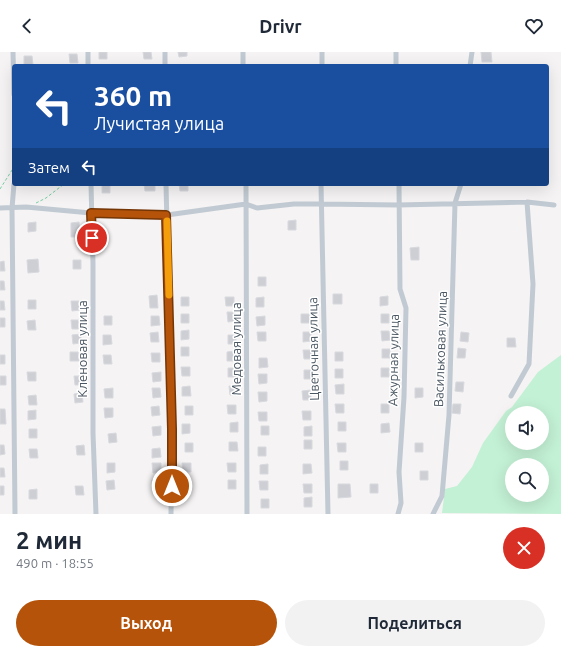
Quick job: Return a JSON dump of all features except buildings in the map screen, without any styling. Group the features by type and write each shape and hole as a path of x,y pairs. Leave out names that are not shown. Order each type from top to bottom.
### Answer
{"street":[{"path":"13,52 13,64"},
{"path":"88,52 88,64"},
{"path":"165,52 165,64"},
{"path":"243,52 243,64"},
{"path":"322,52 322,64"},
{"path":"396,52 396,64"},
{"path":"470,64 472,52"},
{"path":"14,186 12,208 15,514"},
{"name":"Кленовая улица","path":"91,186 93,263 93,433 96,514"},
{"path":"166,186 172,429 171,514"},
{"name":"Медовая улица","path":"246,186 247,514"},
{"name":"Цветочная улица","path":"321,186 328,514"},
{"name":"Ажурная улица","path":"398,186 400,289 406,308 404,397 399,472 401,503 398,514"},
{"name":"Васильковая улица","path":"433,514 442,496 449,415 455,203 460,186"},
{"path":"0,208 26,207 91,213 166,215 246,204 257,208 294,204 398,205 527,202 554,205"},
{"path":"511,396 529,364 533,284 527,202"}],"path":[{"path":"0,189 12,170"},
{"path":"26,207 46,198 61,186"}],"green space":[{"path":"561,355 561,514 442,513 445,489 457,486 472,467 483,443 505,412 505,450 549,450 549,406 513,406 538,372"}],"slow traffic":[{"path":"167,221 169,295"}],"route":[{"path":"92,238 91,213 166,215 172,429 172,486"}]}
